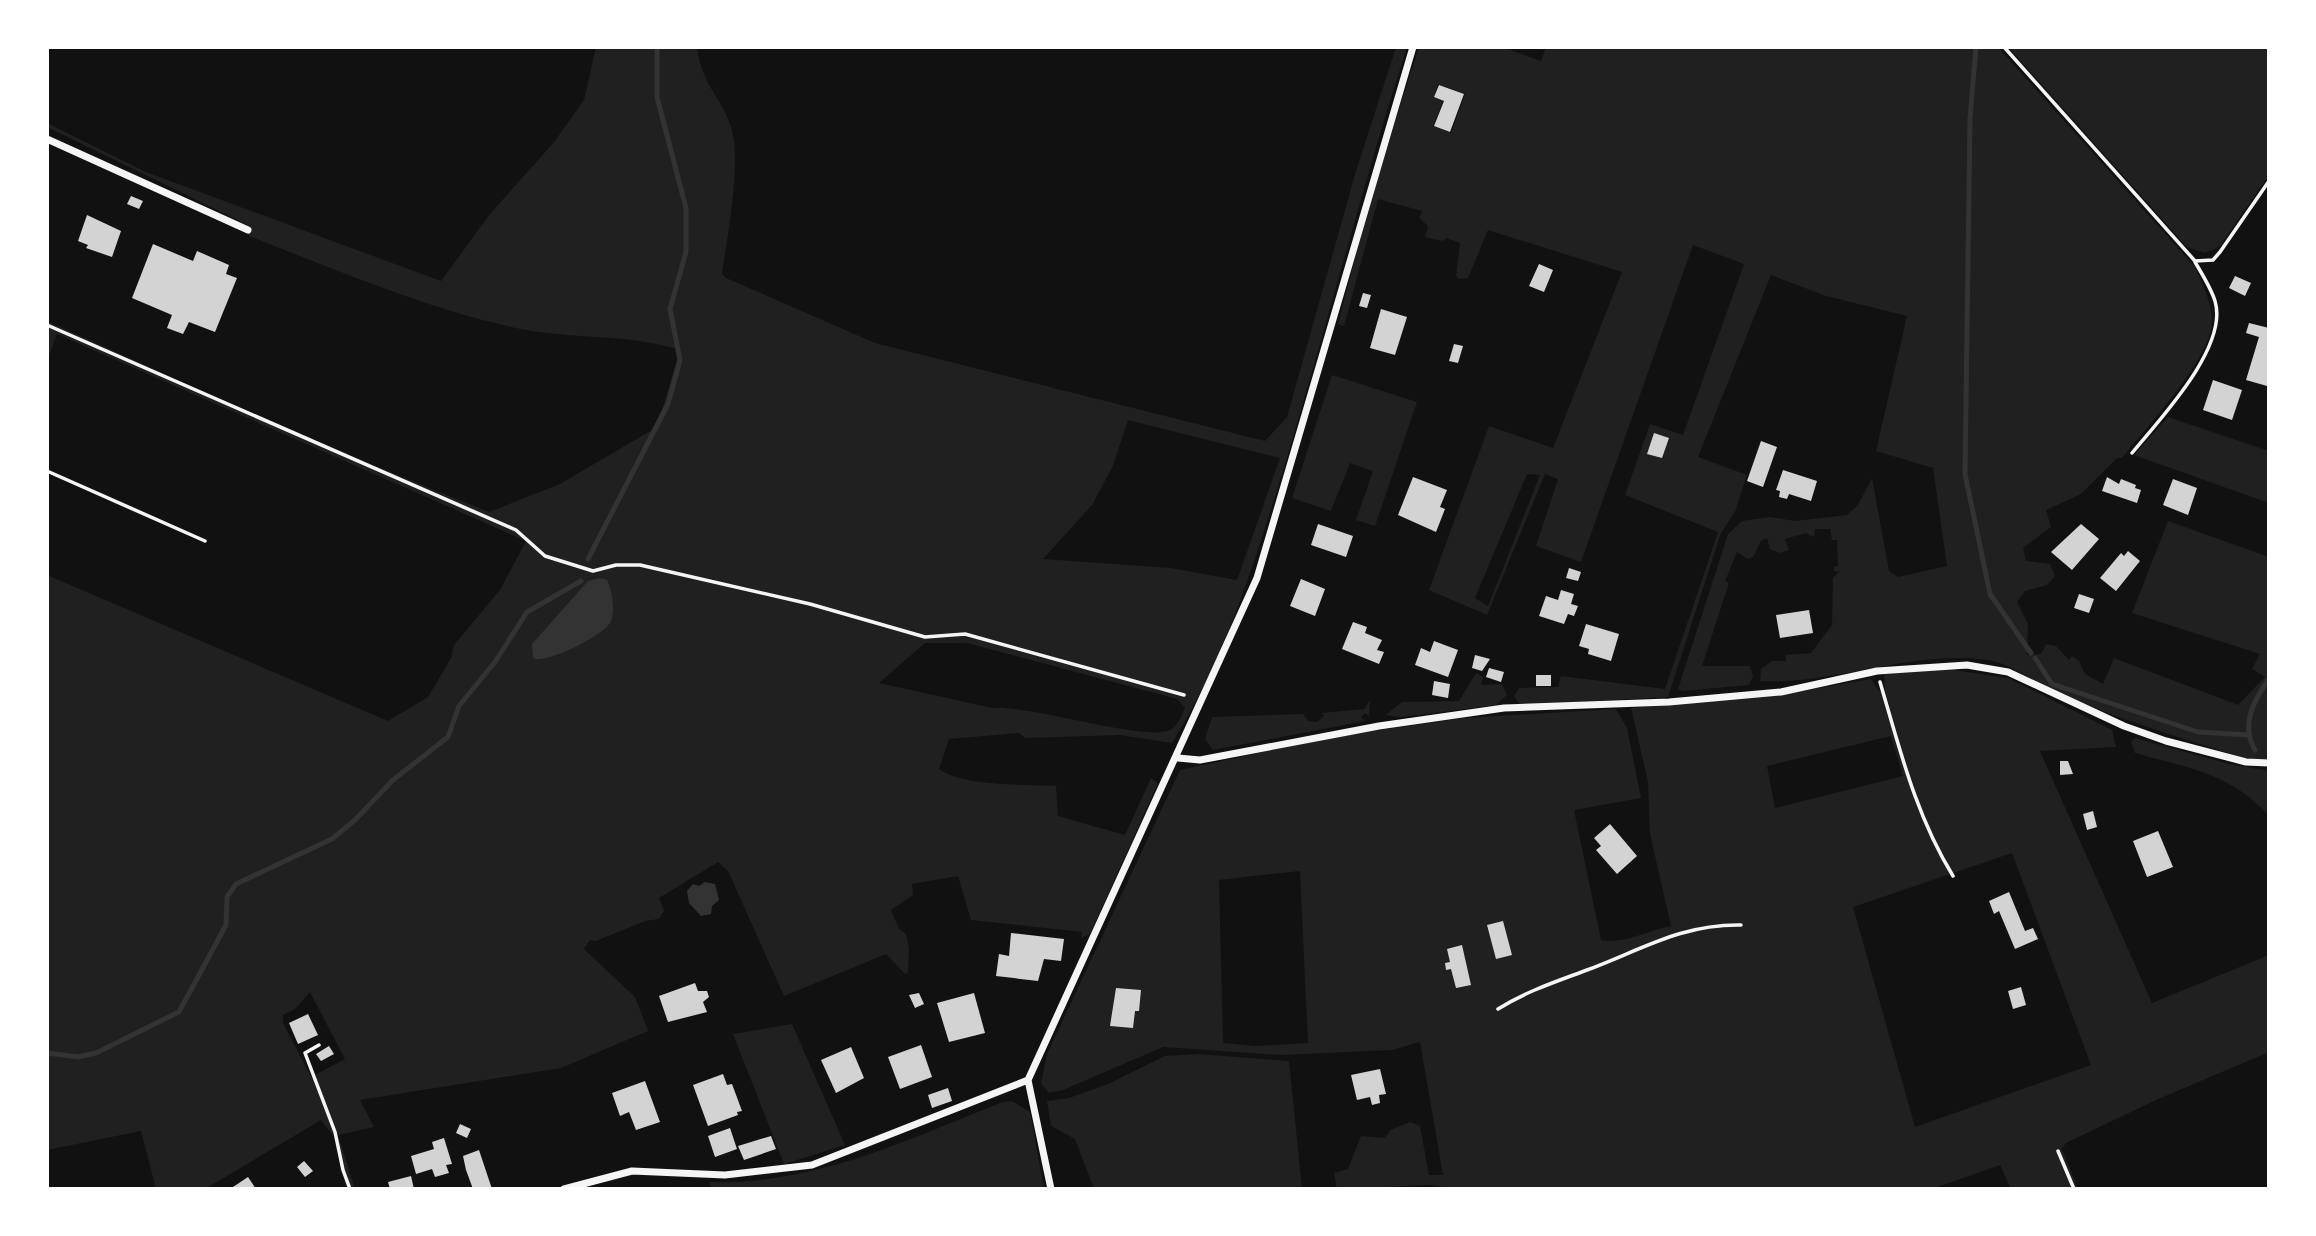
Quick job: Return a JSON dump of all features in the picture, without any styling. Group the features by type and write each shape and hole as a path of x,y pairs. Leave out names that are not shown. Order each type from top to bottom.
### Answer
{"street":[{"path":"1051,1189 1028,1080 1178,758 1257,578 1413,47"},
{"path":"47,139 248,230"},
{"path":"1178,758 1199,760 1379,726 1504,708 1669,702 1781,692 1907,667 1985,667 2008,673 2124,726 2166,741 2246,762 2269,763"},
{"path":"564,1189 632,1171 725,1175 812,1165 1028,1080"}],"lane":[{"path":"2004,47 2195,261 2215,302 2216,324 2203,358 2185,387 2132,453"},
{"path":"2195,261 2213,260 2269,181"}],"path":[{"path":"47,325 516,530 545,556 593,571 616,565 640,565 810,604 925,637 965,634 1184,695"},
{"path":"47,471 205,541"},
{"path":"1877,671 1906,775 1931,841 1954,876"},
{"path":"1498,1009 1524,993 1587,970 1673,933 1719,924 1741,925"},
{"path":"319,1045 306,1053 335,1132 350,1189"},
{"path":"2058,1151 2074,1189"}],"shaded area":[{"path":"596,47 697,47 703,72 727,116 734,142 734,179 722,274 726,278 875,343 1265,441 1287,417 1356,171 1396,47 1407,47 1255,559 1227,635 1172,743 1120,735 1025,738 1019,733 949,739 939,769 950,775 979,782 1056,786 1058,816 1125,835 1151,778 1158,783 1090,934 1081,938 1082,932 971,920 958,876 912,884 913,895 891,910 899,929 906,934 909,948 908,973 905,974 886,954 784,996 728,871 718,862 659,898 664,911 659,919 645,921 596,941 590,940 584,949 635,997 648,1031 561,1068 360,1100 374,1127 338,1135 355,1189 346,1189 334,1137 321,1120 205,1189 156,1189 141,1131 47,1150 47,575 388,721 428,697 451,658 454,645 500,590 526,541 57,334 47,361 47,321 315,442 489,512 560,484 657,427 680,350 640,341 516,328 448,310 381,287 249,236 250,226 47,127 47,123 146,172 441,281 490,214 555,141 584,100","holes":["1128,420 1280,458 1237,580 1171,568 1043,559 1092,505 1113,466","925,643 967,643 1177,699 1185,708 1170,730 1138,731 1033,712 992,708 879,683","310,992 345,1059 311,1077 283,1023 283,1015 295,1009"]},
{"path":"1419,47 1502,47 1541,61 1546,47 1998,47 2195,267 2208,297 2212,321 2198,361 2122,458 2117,458 2081,494 2046,510 2051,527 2023,548 2026,561 2050,564 2055,576 2047,585 2025,591 2017,602 2028,624 2027,655 2041,654 2046,644 2056,646 2069,660 2072,656 2079,661 2085,674 2103,684 2114,658 2238,705 2265,677 2252,669 2260,654 2132,613 2168,521 2269,557 2269,761 2253,761 2113,715 2066,697 2007,666 1989,660 1932,659 1816,678 1760,681 1761,669 1772,661 1786,661 1786,655 1811,653 1832,625 1833,578 1839,572 1834,571 1834,567 1838,566 1837,540 1832,540 1830,529 1815,529 1814,537 1806,533 1785,539 1789,550 1779,553 1770,549 1767,538 1761,541 1753,557 1748,559 1737,552 1725,581 1729,583 1702,666 1750,666 1753,676 1749,685 1683,691 1678,689 1728,534 1742,521 1770,517 1795,521 1847,515 1858,505 1872,478 1889,571 1898,577 1947,566 1933,468 1876,451 1907,316 1826,296 1771,275 1698,457 1747,475 1735,512 1721,533 1668,697 1520,705 1514,696 1519,688 1558,687 1561,676 1665,689 1718,532 1625,495 1650,424 1683,435 1744,264 1693,245 1581,562 1536,546 1558,479 1545,474 1487,615 1429,590 1489,426 1553,448 1622,272 1488,230 1468,278 1459,279 1456,276 1460,243 1447,238 1443,241 1425,237 1428,226 1419,218 1422,211 1378,199 1344,326 1338,324 1371,197","holes":["1438,84 1465,94 1451,133 1433,126 1443,101 1434,97","1527,474 1540,475 1488,606 1475,598"]},
{"path":"2008,47 2269,47 2269,175 2220,246 2205,253 2187,247"},
{"path":"1332,375 1417,402 1375,526 1356,520 1373,471 1350,463 1331,511 1292,498"},
{"path":"2168,417 2269,451 2269,503 2134,455"},
{"path":"599,578 607,580 610,590 613,608 610,623 605,629 573,648 549,657 533,658 532,644 588,581"},
{"path":"1947,669 2008,678 2112,730 2116,747 2040,751 2152,1003 2269,955 2269,1052 2156,1100 2066,1143 2062,1149 2078,1189 2011,1189 2000,1165 1932,1189 1453,1189 1430,1185 1337,1189 1334,1173 1348,1169 1361,1136 1385,1138 1390,1130 1410,1122 1420,1126 1429,1175 1443,1175 1420,1042 1392,1050 1280,1055 1163,1047 1063,1090 1049,1093 1041,1083 1047,1054 1180,770 1339,736 1464,718 1616,709 1627,728 1641,798 1574,810 1601,940 1618,940 1671,926 1650,834 1648,782 1631,708 1802,691 1871,679 1879,691 1885,692 1884,674","holes":["1891,736 1903,776 1775,808 1767,766","2012,853 2091,1065 1915,1127 1853,907","1300,871 1308,1043 1256,1046 1223,1043 1219,880"]},
{"path":"1476,673 1483,677 1481,685 1502,684 1507,695 1496,705 1402,717 1386,715 1402,702 1459,701"},
{"path":"1370,700 1369,716 1365,713 1361,717 1365,721 1213,750 1205,739 1212,717 1303,714 1308,721 1317,722 1324,716 1322,713 1364,709"},
{"path":"2135,738 2229,764 2269,771 2269,816 2255,802 2224,781 2191,768 2135,753 2131,742"},
{"path":"705,882 715,884 719,900 712,906 711,914 701,916 689,903 687,891 693,884 699,886"},
{"path":"792,1024 845,1145 784,1164 733,1034"},
{"path":"1198,1054 1289,1061 1302,1189 1094,1189 1075,1139 1051,1126 1047,1101 1069,1098 1108,1084 1165,1056"},
{"path":"1012,1101 1030,1112 1044,1189 711,1189 709,1182 748,1181 823,1168 896,1145 1003,1102"}],"building":[{"path":"1439,85 1464,94 1450,132 1434,126 1444,101 1434,97"},
{"path":"131,196 143,201 139,209 127,204"},
{"path":"87,215 121,231 112,257 86,248 88,245 78,241"},
{"path":"153,244 193,261 197,251 229,265 226,274 237,278 215,332 189,322 183,334 167,328 172,315 132,298"},
{"path":"1539,264 1553,270 1544,292 1529,286"},
{"path":"2235,276 2251,283 2245,296 2229,288"},
{"path":"1363,293 1371,295 1367,308 1359,306"},
{"path":"1381,309 1407,317 1395,355 1370,348"},
{"path":"2249,323 2269,328 2267,386 2246,380 2259,337 2246,333"},
{"path":"1454,344 1463,346 1458,363 1449,361"},
{"path":"2213,380 2242,390 2232,420 2203,410"},
{"path":"1654,433 1669,438 1662,458 1647,454"},
{"path":"1761,441 1777,447 1763,487 1747,481"},
{"path":"1783,470 1817,481 1811,501 1789,494 1787,499 1779,497 1780,491 1776,490"},
{"path":"1413,477 1447,490 1440,507 1445,509 1436,532 1398,515"},
{"path":"2107,477 2119,484 2121,479 2136,485 2135,488 2141,490 2137,503 2102,491"},
{"path":"2173,479 2197,488 2188,515 2163,505"},
{"path":"1318,524 1353,536 1346,557 1311,545"},
{"path":"2081,524 2099,539 2072,570 2051,552"},
{"path":"2128,551 2140,561 2116,591 2100,578 2121,553 2124,556"},
{"path":"1569,568 1581,572 1578,581 1566,578"},
{"path":"1301,579 1325,589 1315,616 1290,606"},
{"path":"1561,590 1574,594 1571,604 1578,606 1574,616 1568,614 1564,624 1539,616 1546,596 1558,600"},
{"path":"2079,594 2094,599 2089,613 2074,608"},
{"path":"1809,610 1813,633 1780,638 1776,615"},
{"path":"1353,622 1367,627 1365,633 1382,640 1377,650 1384,652 1379,664 1342,649"},
{"path":"1586,624 1619,634 1611,661 1588,654 1589,649 1579,646"},
{"path":"1434,641 1458,650 1448,677 1415,665 1421,648 1430,652"},
{"path":"1475,655 1490,659 1482,671 1472,668"},
{"path":"1489,668 1504,672 1501,682 1486,677"},
{"path":"1536,675 1551,675 1551,686 1536,686"},
{"path":"1434,681 1450,684 1448,698 1432,695"},
{"path":"2060,761 2068,761 2073,774 2060,775"},
{"path":"2093,811 2097,827 2087,830 2083,814"},
{"path":"1610,824 1637,856 1617,874 1596,850 1601,846 1594,838"},
{"path":"2158,831 2173,867 2147,877 2133,841"},
{"path":"2009,892 2025,931 2033,928 2038,939 2015,949 1999,911 1994,914 1989,901"},
{"path":"1503,921 1512,955 1496,959 1487,925"},
{"path":"1011,933 1064,939 1061,961 1044,959 1038,981 996,976 999,954 1009,956"},
{"path":"1462,945 1471,985 1456,988 1451,969 1446,970 1445,963 1450,962 1447,949"},
{"path":"695,983 698,991 707,991 709,997 703,1002 707,1012 668,1022 659,996"},
{"path":"2021,987 2026,1005 2013,1009 2008,991"},
{"path":"1116,988 1141,990 1139,1011 1135,1011 1133,1028 1110,1026"},
{"path":"919,993 924,1004 915,1008 909,995"},
{"path":"974,993 985,1033 949,1042 937,1003"},
{"path":"308,1014 318,1035 298,1044 289,1023"},
{"path":"921,1045 932,1077 900,1089 888,1057"},
{"path":"329,1046 334,1054 321,1061 316,1054"},
{"path":"851,1047 864,1078 836,1093 821,1060"},
{"path":"1380,1069 1386,1094 1379,1095 1380,1103 1372,1105 1370,1097 1357,1100 1351,1075"},
{"path":"723,1074 727,1085 732,1084 742,1111 708,1126 693,1085"},
{"path":"645,1081 660,1122 636,1130 629,1112 620,1116 612,1093"},
{"path":"948,1088 952,1101 932,1108 928,1095"},
{"path":"460,1124 471,1129 467,1138 456,1133"},
{"path":"730,1128 737,1149 715,1157 708,1136"},
{"path":"771,1136 776,1149 744,1160 738,1146"},
{"path":"444,1138 452,1164 446,1165 449,1173 435,1177 432,1169 416,1174 411,1156 434,1149 432,1142"},
{"path":"479,1150 492,1189 473,1189 466,1170 463,1156"},
{"path":"304,1161 313,1171 305,1177 297,1167"},
{"path":"411,1176 414,1189 390,1189 388,1182"},
{"path":"248,1177 256,1189 230,1189"}],"waterway":[{"path":"588,559 668,404 680,360 670,309 686,252 686,208 657,97 657,47"},
{"path":"1976,47 1970,118 1965,474 1990,594 2031,653"},
{"path":"47,1053 78,1057 96,1053 179,1012 226,925 227,897 236,884 332,839 355,820 393,780 448,737 459,706 495,662 527,612 581,581"},
{"path":"2035,658 2052,684 2198,732 2249,735"},
{"path":"2255,750 2249,722 2258,695 2269,679"}]}
